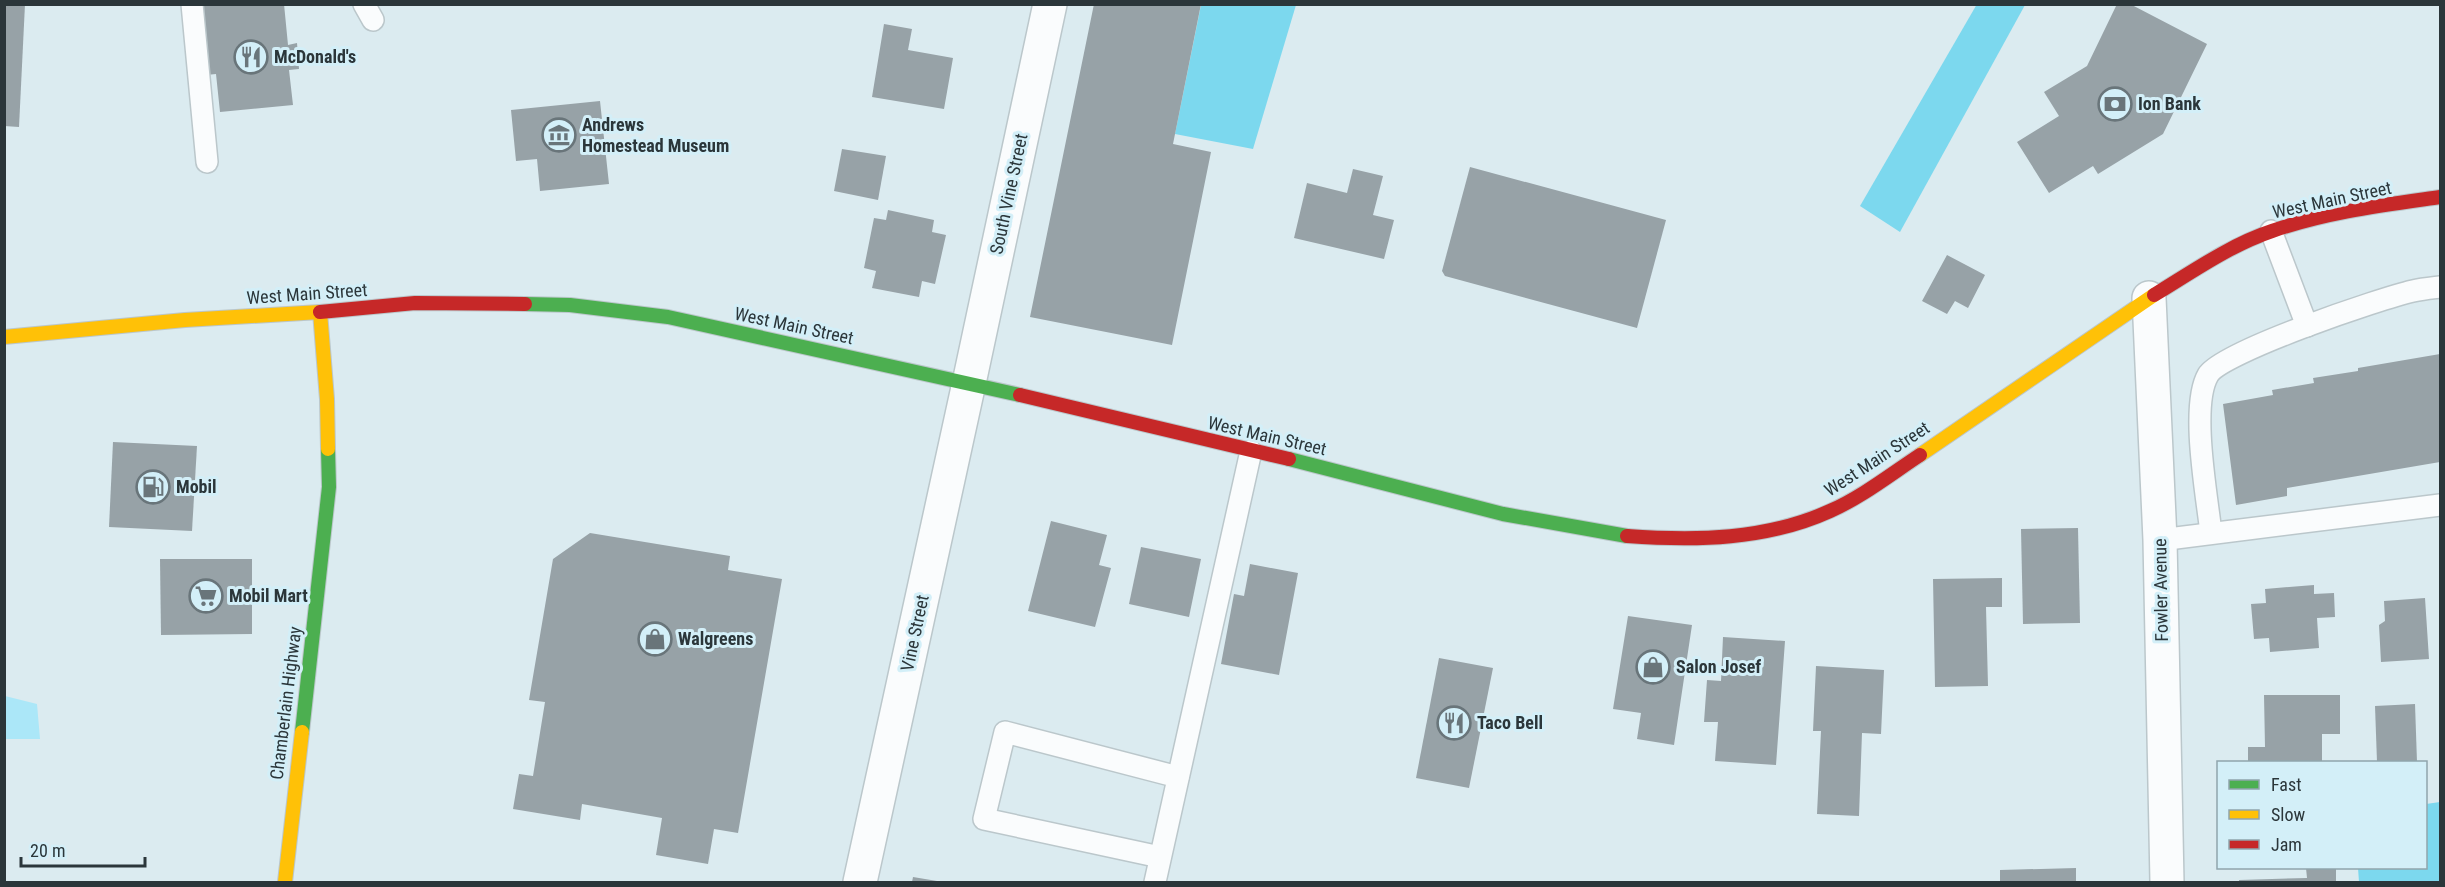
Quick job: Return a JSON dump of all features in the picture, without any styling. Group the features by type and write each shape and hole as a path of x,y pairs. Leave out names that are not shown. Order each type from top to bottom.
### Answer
{"main road":[{"name":"West Main Street","path":"4,337 186,320 459,302 570,305 668,317 969,383 1503,514 1616,535 1682,540 1748,535 1792,525 1831,511 1868,490 2149,298 2221,255 2271,231 2372,207 2440,197"},
{"name":"Chamberlain Highway","path":"285,882 328,487 327,399 320,312"}],"street":[{"name":"South Vine Street","path":"969,383 1050,4"},
{"name":"Fowler Avenue","path":"2149,298 2160,540 2167,882"},
{"name":"Vine Street","path":"860,882 969,383"}],"lane":[{"path":"192,4 207,162"},
{"path":"2271,231 2307,326"},
{"path":"2211,533 2201,429 2204,387 2209,373 2226,361 2307,326 2413,291 2440,287"},
{"path":"1155,882 1251,451"},
{"path":"2160,540 2440,505"},
{"path":"1160,857 984,819 1005,732 1178,777"}],"shaded area":[{"path":"1977,4 2025,5 1900,232 1860,206"},
{"path":"1201,5 1296,5 1253,149 1175,134"},
{"path":"5,696 37,704 40,739 5,739"},
{"path":"2440,802 2440,882 2359,882 2358,869 2427,869 2427,804"}],"building":[{"path":"4,4 25,4 19,127 4,126"},
{"name":"McDonald's","path":"199,4 284,4 288,45 297,43 299,69 289,70 293,105 220,112 216,74 206,75"},
{"path":"1094,4 1201,4 1173,144 1211,152 1172,345 1030,317"},
{"name":"Ion Bank","path":"2117,4 2130,4 2207,44 2163,134 2098,174 2093,166 2049,193 2017,142 2059,116 2044,92 2087,66"},
{"path":"884,24 912,29 908,50 953,58 944,109 872,97"},
{"name":"Andrews Homestead Museum","path":"600,101 609,184 540,191 537,159 516,161 511,110"},
{"path":"842,149 886,156 878,200 834,191"},
{"path":"1470,167 1666,220 1637,328 1445,276 1442,271"},
{"path":"1353,169 1383,176 1373,215 1394,220 1384,259 1294,238 1307,183 1347,193"},
{"path":"888,210 934,220 932,232 946,235 935,284 922,281 919,297 872,288 876,271 864,268 874,218 886,220"},
{"path":"1947,255 1985,275 1968,308 1955,301 1947,314 1922,301"},
{"path":"2440,354 2440,462 2287,488 2287,496 2236,505 2223,404 2273,395 2272,390 2314,383 2313,378"},
{"name":"Mobil","path":"113,442 197,446 192,531 109,527"},
{"path":"1051,521 1107,535 1099,565 1111,568 1095,627 1028,611"},
{"path":"2078,528 2080,623 2023,624 2021,529"},
{"name":"Walgreens","path":"590,533 730,556 728,570 782,579 738,833 714,829 708,864 656,855 662,818 582,804 580,820 513,809 519,774 533,776 545,702 529,700 553,559"},
{"path":"1141,547 1201,559 1189,617 1129,604"},
{"name":"Mobil Mart","path":"160,559 252,559 252,634 161,635"},
{"path":"1250,564 1298,573 1279,675 1221,664 1234,594 1244,596"},
{"path":"2002,578 2002,607 1986,607 1988,686 1935,687 1933,579"},
{"path":"2314,585 2314,594 2334,593 2335,617 2317,618 2319,648 2270,652 2269,638 2254,639 2251,604 2266,603 2265,589"},
{"path":"2425,598 2429,659 2381,662 2379,625 2385,621 2384,601"},
{"name":"Salon Josef","path":"1628,616 1692,625 1674,745 1637,739 1641,713 1613,709"},
{"path":"1723,637 1785,641 1776,765 1715,761 1718,722 1704,722 1707,680 1721,681"},
{"name":"Taco Bell","path":"1439,658 1493,668 1469,788 1416,778"},
{"path":"1816,666 1884,670 1881,734 1862,733 1859,816 1817,814 1821,731 1813,731"},
{"path":"2264,695 2340,695 2340,734 2322,734 2322,761 2248,761 2248,747 2265,747"},
{"path":"2415,704 2417,761 2377,761 2375,706"},
{"path":"2076,868 2076,882 2000,882 2000,870"},
{"path":"2306,869 2336,869 2336,882 2239,882 2239,880 2307,878"},
{"path":"913,877 937,881 937,882 912,882"}],"traffic: fast":[{"path":"525,304 570,305 668,317 1020,395"},
{"path":"302,732 329,487 328,449"},
{"path":"1289,459 1503,514 1627,536"}],"traffic: slow":[{"path":"1920,455 2154,295"},
{"path":"4,337 185,320 320,312 327,399 328,449"},
{"path":"285,882 302,732"}],"traffic: jam":[{"path":"2154,295 2226,251 2292,224 2376,206 2440,197"},
{"path":"320,312 415,303 525,304"},
{"path":"1020,395 1289,459"},
{"path":"1627,536 1705,538 1781,528 1806,521 1842,505 1920,455"}],"place":[{"name":"McDonald's","path":"251,57"},
{"name":"Ion Bank","path":"2115,104"},
{"name":"Andrews Homestead Museum","path":"559,135"},
{"name":"Mobil","path":"153,487"},
{"name":"Mobil Mart","path":"206,596"},
{"name":"Walgreens","path":"655,639"},
{"name":"Salon Josef","path":"1653,667"},
{"name":"Taco Bell","path":"1454,723"}]}
